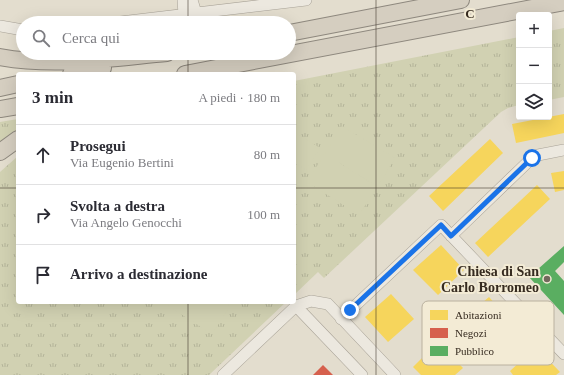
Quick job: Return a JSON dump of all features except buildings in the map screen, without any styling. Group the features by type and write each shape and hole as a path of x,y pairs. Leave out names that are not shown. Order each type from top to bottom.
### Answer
{"highway":[{"path":"296,32 461,0"},
{"path":"296,53 564,2"},
{"path":"0,57 16,59"},
{"path":"24,60 84,60"},
{"path":"81,72 144,60"},
{"path":"196,72 259,60"},
{"path":"0,88 16,84"},
{"path":"0,109 16,106"},
{"path":"0,152 16,140"}],"street":[{"path":"183,0 184,15"},
{"path":"192,0 196,13"},
{"path":"175,16 306,0"},
{"path":"0,26 16,29"},
{"path":"451,236 532,158 538,155 564,150"},
{"path":"341,319 441,225 513,301"},
{"path":"223,375 296,306 311,301 328,304 392,374"},
{"path":"296,306 362,375"},
{"path":"554,344 564,354"}],"green space":[{"path":"564,28 564,97 552,99 552,48 552,30"},
{"path":"516,38 516,106 501,112 324,278 318,272 296,293 296,81"},
{"path":"16,119 16,133 0,145 0,122"},
{"path":"342,126 395,158 378,186 338,162 377,187 359,215 307,182"},
{"path":"296,133 320,148 306,170 296,163"},
{"path":"16,158 16,304 284,304 209,375 0,375 0,172"},
{"path":"165,304 227,304 230,306 212,334"}],"place":[{"name":"Chiesa di San Carlo Borromeo","path":"547,279"}],"route":[{"path":"350,310 441,225 451,236 532,158"}]}
